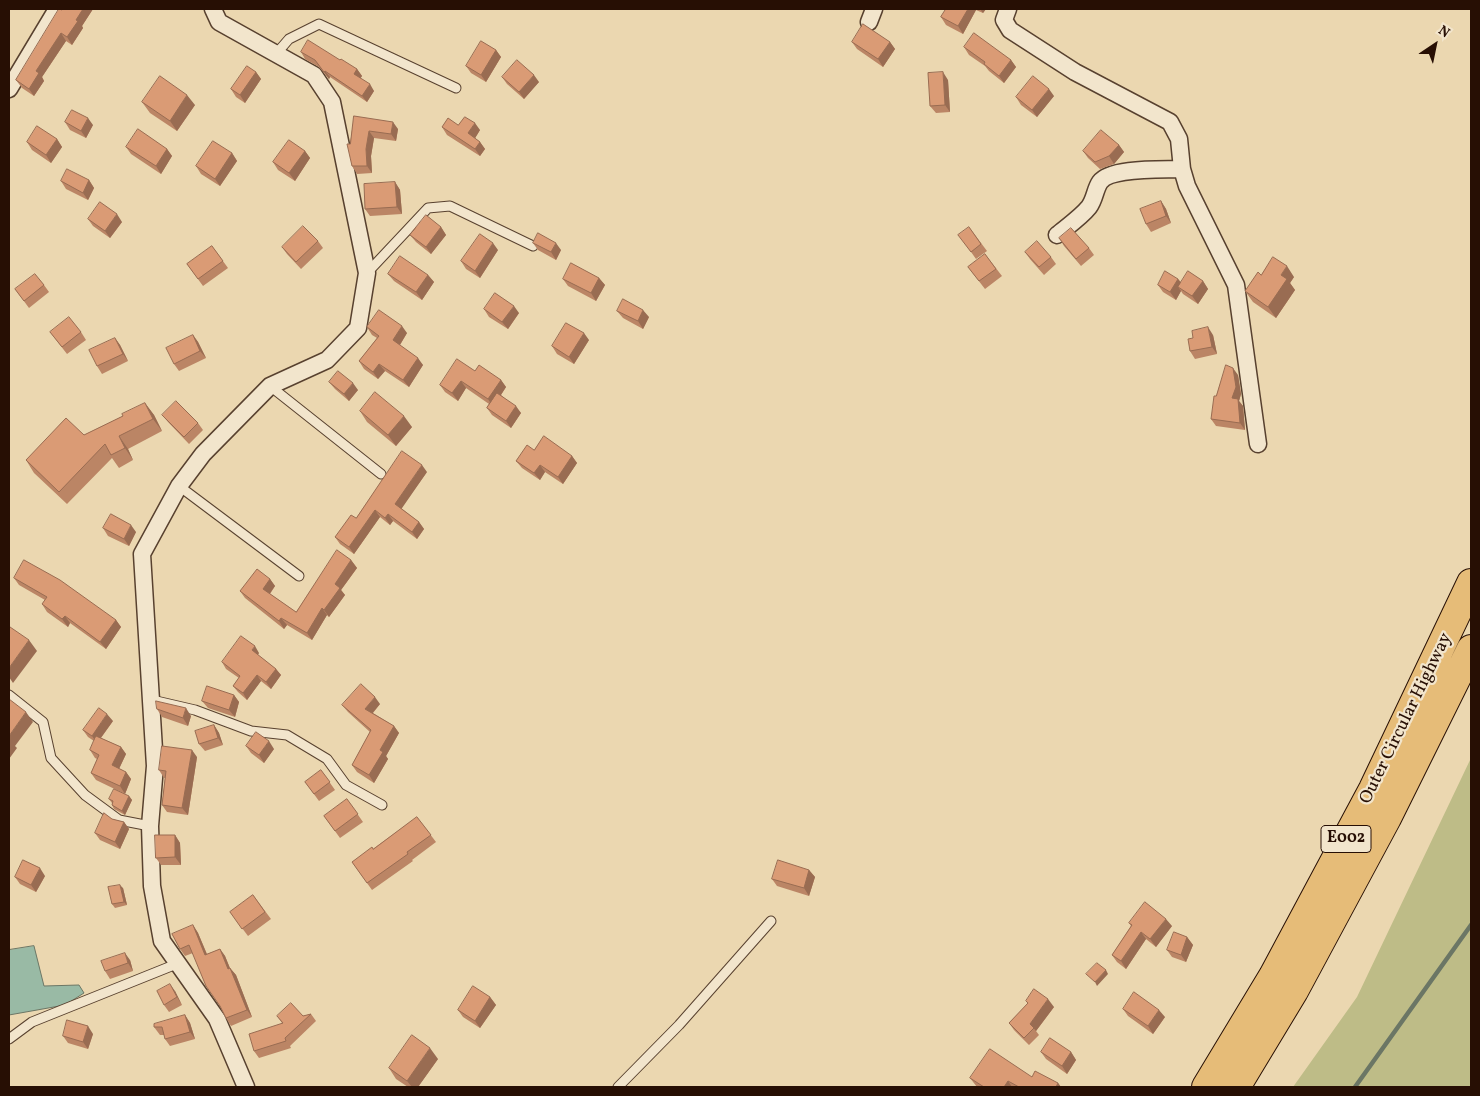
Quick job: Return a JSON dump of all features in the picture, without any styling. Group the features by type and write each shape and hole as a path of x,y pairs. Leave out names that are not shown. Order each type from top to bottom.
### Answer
{"highway":[{"name":"Outer Circular Highway","path":"1206,1087 1273,976 1373,789 1450,632 1471,583"},
{"name":"Outer Circular Highway","path":"1236,1087 1294,991 1387,818 1471,649"}],"street":[{"path":"9,89 57,9"},
{"path":"213,9 219,22 314,75 332,102 367,274 358,328 327,360 270,386 203,454 178,486 142,554 155,766 150,826 152,886 162,941 217,1019 246,1087"},
{"path":"1008,9 1004,20 1010,30 1075,72 1170,122 1179,139 1182,169 1187,186 1236,285 1258,444"},
{"path":"1057,235 1089,207 1096,196 1100,182 1108,176 1119,172 1182,169"}],"lane":[{"path":"276,54 289,39 319,24 456,88"},
{"path":"367,274 428,208 450,206 532,246"},
{"path":"270,386 381,474"},
{"path":"178,486 299,576"},
{"path":"9,695 43,722 51,758 85,795 119,820 150,826"},
{"path":"152,700 195,710 251,731 287,735 326,760 346,785 382,805"},
{"path":"618,1087 679,1025 771,921"},
{"path":"9,1040 32,1022 179,963"}],"shaded area":[{"path":"1471,758 1471,1087 1293,1087 1357,997"},
{"path":"34,946 44,986 79,985 84,993 65,1005 9,1015 9,950"}],"building":[{"path":"59,9 83,9 76,20 78,21 67,37 61,33 36,71 39,73 29,89 16,80"},
{"path":"946,9 968,9 958,26 941,17"},
{"path":"863,24 890,42 878,59 852,42"},
{"path":"974,33 1011,60 999,76 984,64 985,62 964,47"},
{"path":"308,40 357,69 354,74 370,84 362,96 324,72 315,60 301,52"},
{"path":"481,41 496,50 481,75 466,66"},
{"path":"517,60 534,75 519,92 502,77"},
{"path":"247,66 256,72 240,95 231,89"},
{"path":"943,72 945,105 930,106 928,73"},
{"path":"160,76 187,95 170,121 142,102"},
{"path":"1033,76 1049,89 1032,110 1016,97"},
{"path":"72,110 88,118 81,131 65,122"},
{"path":"354,116 393,122 391,134 369,131 366,149 367,166 352,166 347,144 350,144"},
{"path":"465,117 475,123 468,133 480,142 475,149 442,127 448,118 458,125"},
{"path":"37,126 57,139 46,155 27,142"},
{"path":"138,129 167,149 156,166 126,147"},
{"path":"1101,130 1119,145 1109,156 1095,162 1083,151"},
{"path":"289,140 305,151 289,173 273,162"},
{"path":"213,141 232,153 215,179 196,166"},
{"path":"67,169 89,180 83,193 61,181"},
{"path":"395,182 397,207 365,209 364,184"},
{"path":"1161,201 1166,216 1146,224 1140,209"},
{"path":"100,202 117,214 105,231 88,219"},
{"path":"426,215 441,227 426,247 410,235"},
{"path":"303,226 318,241 296,262 282,247"},
{"path":"969,227 981,244 971,252 958,235"},
{"path":"1071,228 1089,248 1076,259 1059,238"},
{"path":"538,233 556,243 551,252 533,243"},
{"path":"480,234 493,243 475,271 461,261"},
{"path":"1037,241 1051,257 1039,267 1025,252"},
{"path":"212,246 223,261 198,279 187,264"},
{"path":"985,254 996,269 979,281 968,267"},
{"path":"400,256 428,275 416,292 388,274"},
{"path":"1273,257 1287,266 1281,275 1287,279 1268,307 1245,291 1258,272 1261,275"},
{"path":"571,263 599,278 591,293 563,279"},
{"path":"1165,271 1178,279 1170,292 1158,285"},
{"path":"1188,271 1203,281 1192,296 1178,287"},
{"path":"35,274 44,285 24,301 15,289"},
{"path":"495,293 514,306 502,322 484,309"},
{"path":"623,299 643,310 638,321 617,311"},
{"path":"379,310 402,326 393,340 418,358 403,380 379,364 373,372 359,361 379,336 367,327"},
{"path":"69,317 81,332 62,347 50,332"},
{"path":"566,323 584,333 569,357 552,346"},
{"path":"1208,327 1212,347 1190,351 1188,339 1193,338 1192,331"},
{"path":"193,335 200,351 174,364 166,348"},
{"path":"115,338 123,354 97,366 89,350"},
{"path":"457,359 475,371 479,365 501,380 488,399 461,381 452,393 440,385"},
{"path":"1226,365 1233,368 1236,387 1232,398 1238,399 1240,423 1211,419 1214,396 1216,396"},
{"path":"338,371 353,383 344,394 329,382"},
{"path":"375,392 404,416 388,435 360,411"},
{"path":"497,393 516,406 506,421 487,408"},
{"path":"176,401 198,423 184,437 162,415"},
{"path":"145,403 153,419 119,436 125,448 111,455 105,444 59,492 26,460 66,418 84,435"},
{"path":"544,436 572,456 558,477 540,465 534,473 516,461 527,445 534,450"},
{"path":"402,451 422,465 395,504 419,522 412,532 388,514 385,518 375,510 349,547 335,537 351,515 356,518"},
{"path":"111,514 131,525 124,539 103,528"},
{"path":"337,550 351,560 335,584 340,588 324,610 322,608 307,633 281,618 279,621 240,591 257,569 270,579 263,589 296,612"},
{"path":"24,560 60,580 116,620 100,642 65,616 62,619 42,604 47,597 14,578"},
{"path":"10,627 29,640 9,668 9,629"},
{"path":"241,636 255,646 252,650 276,669 266,682 257,675 243,693 233,686 240,676 222,662"},
{"path":"361,684 375,697 365,709 394,726 380,750 383,752 369,775 352,765 371,730 342,705"},
{"path":"207,686 234,695 229,710 202,701"},
{"path":"9,699 26,712 9,736"},
{"path":"156,701 186,708 183,718 157,709"},
{"path":"99,708 107,714 92,736 83,730"},
{"path":"214,725 218,738 199,744 195,731"},
{"path":"256,732 269,741 259,755 246,746"},
{"path":"96,736 121,747 112,765 126,772 120,786 91,773 99,755 90,750"},
{"path":"162,746 192,750 182,808 162,805 166,771 159,770"},
{"path":"321,770 330,782 314,794 305,782"},
{"path":"114,789 129,796 122,811 112,805 113,801 109,799"},
{"path":"347,799 358,814 335,831 324,816"},
{"path":"104,813 112,819 124,822 115,842 95,833"},
{"path":"417,817 431,835 367,883 352,862"},
{"path":"155,835 175,835 175,857 156,858"},
{"path":"23,860 40,868 31,885 15,877"},
{"path":"778,860 809,870 804,888 772,879"},
{"path":"120,885 124,902 112,904 108,887"},
{"path":"253,895 265,912 242,929 230,912"},
{"path":"1145,902 1166,919 1150,939 1141,932 1121,961 1112,955 1132,925 1129,923"},
{"path":"193,925 205,955 220,949 247,1010 226,1018 206,986 189,945 180,949 172,934"},
{"path":"1174,932 1187,937 1181,955 1167,950"},
{"path":"125,953 128,963 105,971 101,961"},
{"path":"1097,963 1106,970 1095,982 1086,974"},
{"path":"170,984 177,997 164,1005 157,991"},
{"path":"473,986 490,997 475,1021 458,1010"},
{"path":"1034,989 1048,999 1030,1024 1034,1028 1024,1038 1009,1023 1028,1003 1026,1001"},
{"path":"1134,992 1159,1010 1148,1026 1123,1009"},
{"path":"291,1003 303,1016 311,1014 285,1038 286,1041 254,1051 249,1034 283,1023 277,1016"},
{"path":"185,1015 190,1032 165,1039 162,1027 154,1027 154,1024"},
{"path":"67,1020 88,1026 83,1042 63,1036"},
{"path":"412,1035 430,1048 407,1081 389,1068"},
{"path":"1050,1038 1071,1052 1062,1066 1041,1052"},
{"path":"990,1049 1032,1077 1035,1071 1058,1083 1056,1087 1019,1087 1008,1081 1004,1087 984,1087 970,1078"}],"waterway":[{"path":"1355,1087 1471,925"}]}
